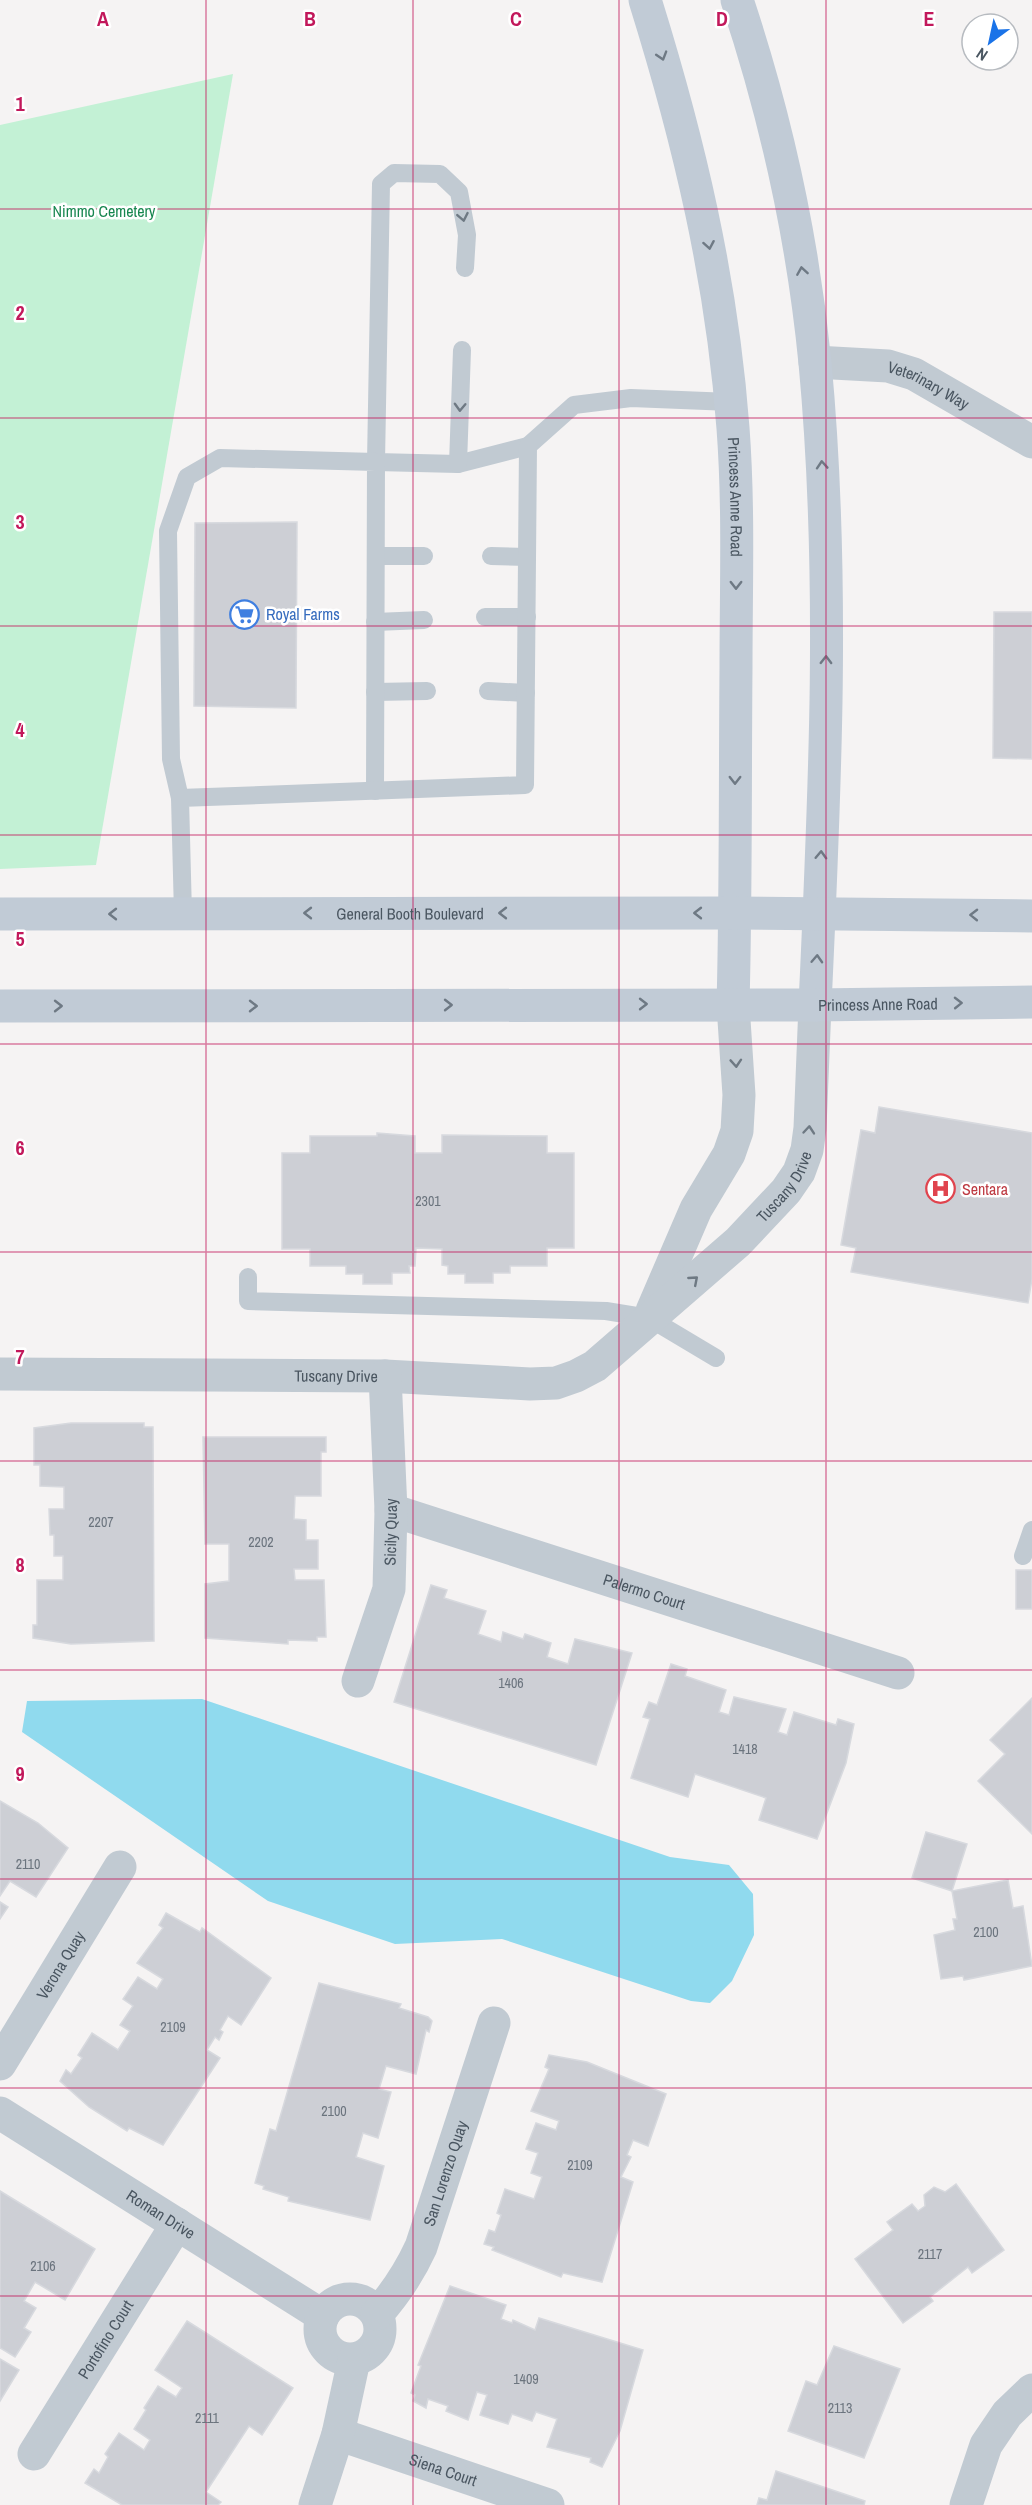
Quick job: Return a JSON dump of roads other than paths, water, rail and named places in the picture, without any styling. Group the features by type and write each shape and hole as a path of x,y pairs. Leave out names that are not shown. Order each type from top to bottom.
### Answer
{"main road":[{"name":"Princess Anne Road","path":"645,0 686,139 709,242 730,402 737,513 733,1005"},
{"name":"Princess Anne Road","path":"736,0 780,155 795,225 815,362 825,502 826,640 815,1005 1032,1002"},
{"name":"General Booth Boulevard","path":"0,914 819,914"},
{"path":"819,914 1032,916"},
{"path":"0,1006 815,1005"}],"street":[{"name":"Veterinary Way","path":"815,362 888,366 914,374 1032,442"},
{"name":"Tuscany Drive","path":"650,1318 696,1209 729,1154 737,1131 739,1095 733,1005"},
{"name":"Tuscany Drive","path":"0,1374 385,1376 530,1384 556,1383 576,1376 595,1366 738,1242 786,1191 799,1172 807,1150 810,1128 815,1005"},
{"name":"Sicily Quay","path":"358,1681 389,1589 391,1510 385,1376"},
{"name":"Palermo Court","path":"391,1510 898,1673"},
{"name":"Verona Quay","path":"0,2064 120,1867"},
{"name":"San Lorenzo Quay","path":"377,2314 411,2270 421,2247 495,2023"},
{"name":"Roman Drive","path":"0,2113 323,2316"},
{"name":"Portofino Court","path":"34,2454 177,2224"},
{"path":"345,2299 363,2301 377,2314 380,2323 378,2344 372,2351 354,2360 335,2356 322,2343 320,2334 323,2316 328,2308 345,2299"},
{"path":"315,2505 338,2434 354,2360"},
{"path":"966,2505 986,2445 1007,2414 1032,2390"},
{"name":"Siena Court","path":"338,2434 548,2505"}],"lane":[{"path":"375,791 376,462 381,184 394,173 440,174 459,192 467,236 465,268"},
{"path":"458,464 462,350"},
{"path":"183,914 180,798 171,759 168,531 187,477 220,458 458,464 528,446 574,405 631,398 730,402"},
{"path":"180,798 525,785 528,446"},
{"path":"376,556 424,556"},
{"path":"491,556 527,557"},
{"path":"485,617 527,617"},
{"path":"375,622 424,620"},
{"path":"375,692 427,691"},
{"path":"488,691 526,693"},
{"path":"248,1277 248,1301 606,1311 650,1318 716,1358"},
{"path":"1023,1556 1032,1530"}],"water":[{"path":"202,1699 670,1857 729,1865 753,1894 754,1935 732,1981 710,2003 691,2001 502,1939 395,1944 268,1901 22,1732 27,1701"}],"place":[{"name":"Royal Farms","path":"245,614"},
{"name":"Sentara","path":"941,1189"}],"park label":[{"name":"Nimmo Cemetery","path":"104,211"}]}
